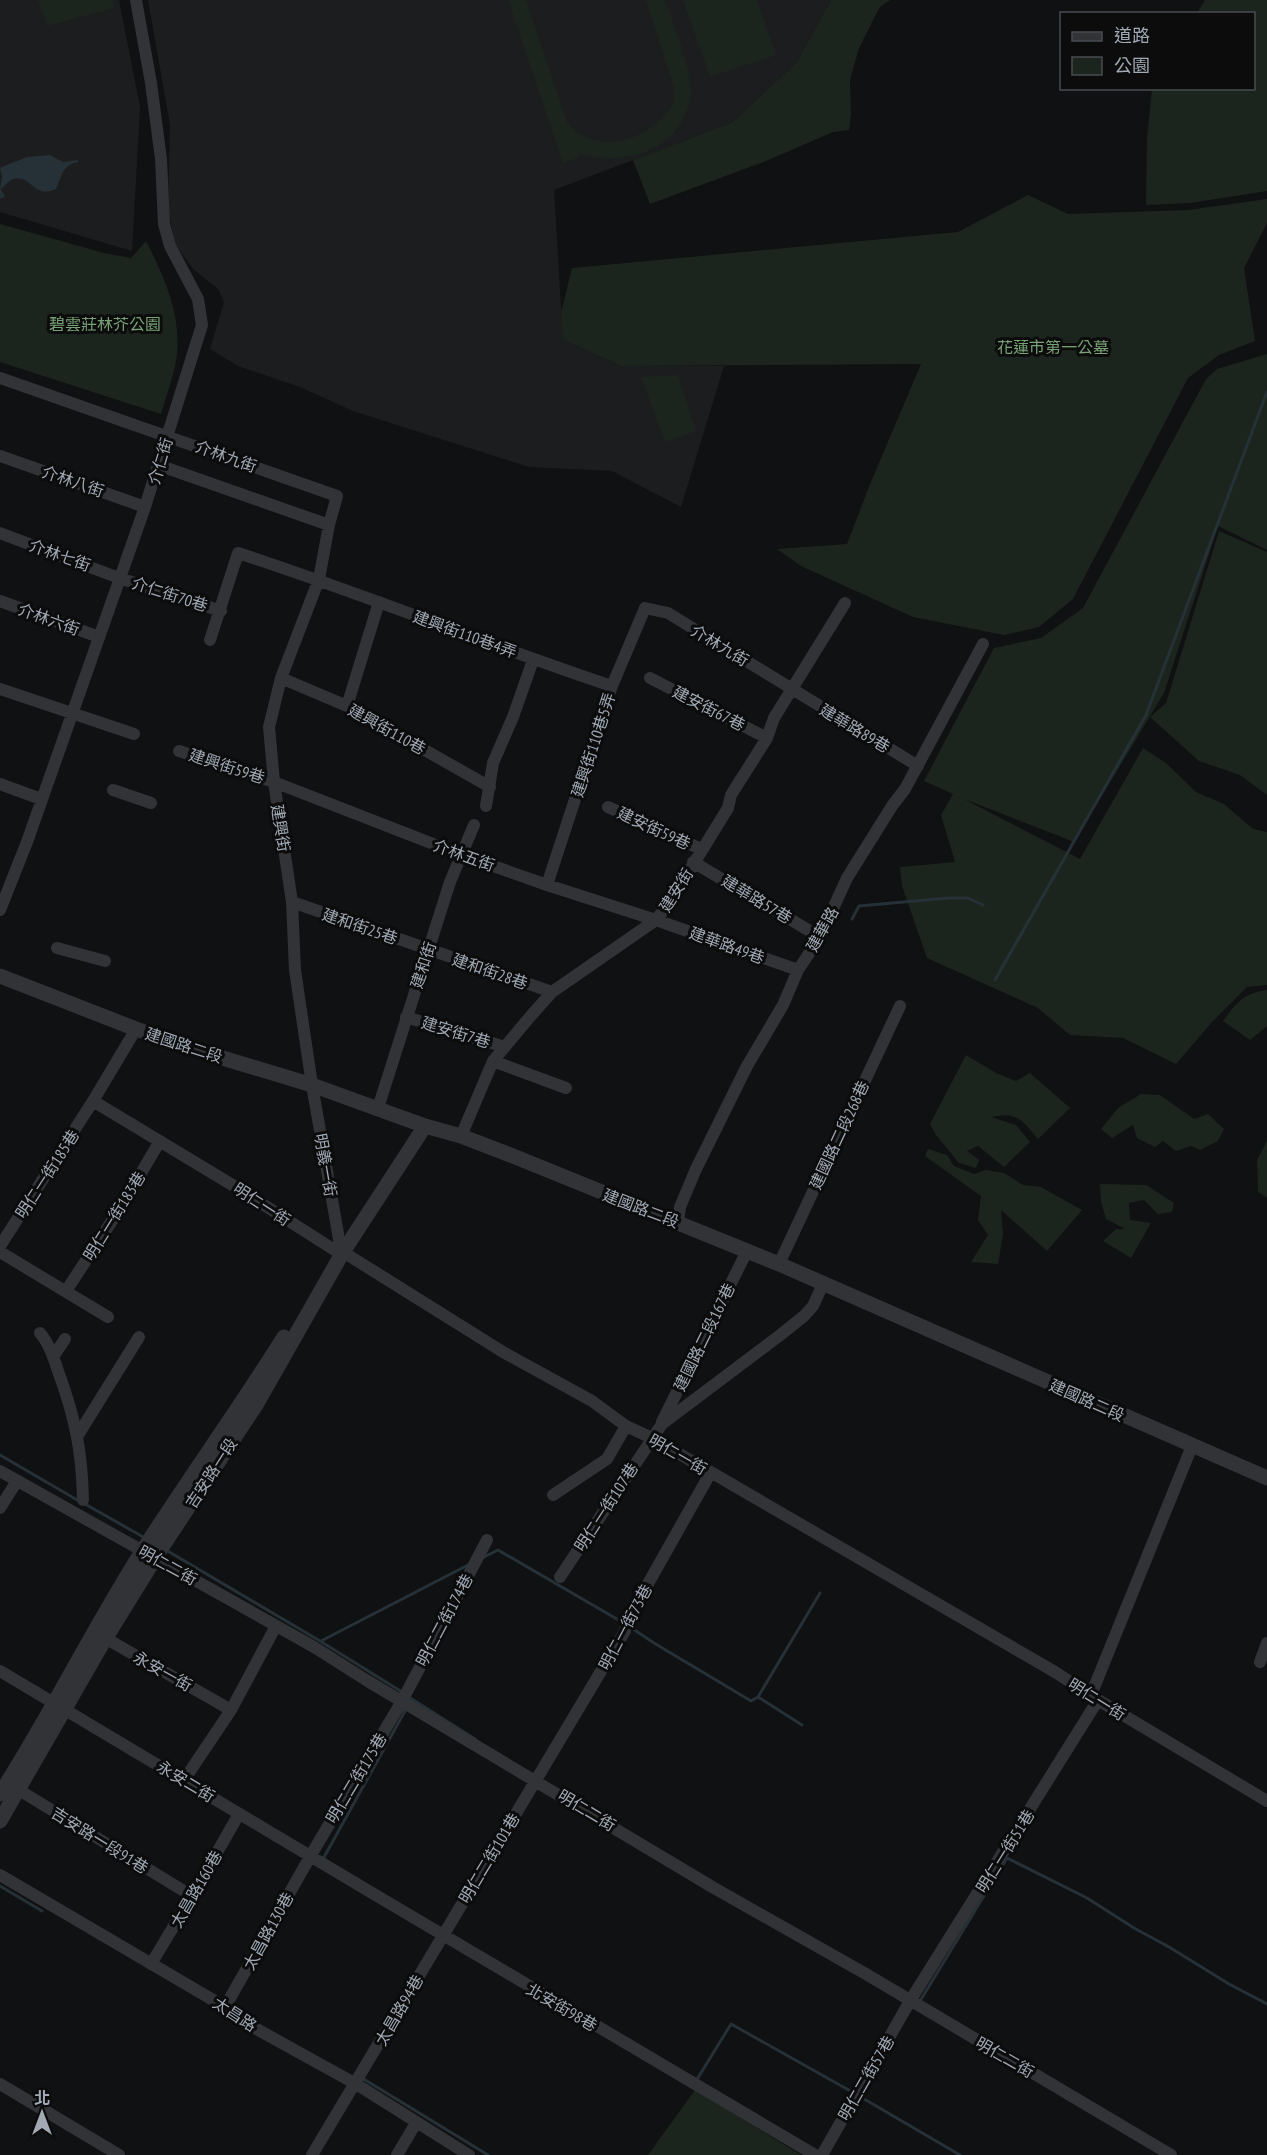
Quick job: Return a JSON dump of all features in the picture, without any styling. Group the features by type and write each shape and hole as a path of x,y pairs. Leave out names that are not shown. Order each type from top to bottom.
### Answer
{"street":[{"name":"介仁街","path":"0,910 27,842 145,507 202,325 198,299 170,246 164,224 161,159 151,83 136,0"},
{"name":"介林九街","path":"0,378 337,496 319,579"},
{"name":"介林八街","path":"0,456 145,507"},
{"path":"158,465 329,525"},
{"name":"介林七街","path":"0,533 119,578"},
{"name":"建興街110巷4弄","path":"221,611 238,553 319,579 533,660 612,686"},
{"name":"介仁街70巷","path":"119,578 221,611"},
{"name":"建興街","path":"312,1085 295,970 292,902 268,727 281,678 319,579"},
{"name":"介林六街","path":"0,601 99,638"},
{"path":"347,706 379,602"},
{"name":"建安街","path":"461,1136 493,1061 552,992 657,920 673,898 700,849 728,808 731,795 768,738 774,718 845,603"},
{"name":"介林九街","path":"645,608 668,614 792,689"},
{"name":"建興街110巷5弄","path":"547,885 612,686 645,608"},
{"path":"210,640 221,611"},
{"name":"建華路","path":"678,1222 680,1207 696,1169 747,1066 783,1005 798,970 820,937 847,878 918,766 983,644"},
{"path":"486,807 493,763 513,717 533,660"},
{"name":"建興街110巷","path":"281,678 347,706 490,787"},
{"name":"建安街67巷","path":"650,678 768,738"},
{"path":"0,689 134,734"},
{"name":"建華路89巷","path":"792,689 918,766"},
{"name":"建興街59巷","path":"179,751 274,782"},
{"name":"介林五街","path":"274,782 463,855 657,920"},
{"path":"0,784 41,799"},
{"path":"113,790 151,803"},
{"name":"建安街59巷","path":"608,807 700,849"},
{"name":"建和街","path":"378,1108 450,882 474,825"},
{"name":"建華路57巷","path":"693,862 820,937"},
{"name":"建和街25巷","path":"292,902 428,950"},
{"name":"建華路49巷","path":"657,920 798,970"},
{"path":"57,948 105,962"},
{"name":"建和街28巷","path":"428,950 552,992"},
{"name":"建國路二段","path":"0,976 202,1052 312,1085 420,1124 461,1136 779,1264 1267,1478"},
{"name":"建國路二段268巷","path":"779,1264 900,1006"},
{"name":"建安街7巷","path":"406,1017 505,1047"},
{"name":"明仁一街185巷","path":"0,1246 93,1101 136,1029"},
{"path":"493,1061 566,1088"},
{"name":"明義一街","path":"312,1085 340,1250"},
{"name":"明仁一街","path":"93,1101 340,1250 513,1358 592,1401 626,1426 652,1438 711,1472 1267,1801"},
{"name":"吉安路一段","path":"0,1821 14,1785 100,1635 143,1550 245,1399 420,1124"},
{"name":"明仁一街183巷","path":"66,1291 119,1210 160,1141"},
{"name":"吉安路一段","path":"100,1635 156,1558 256,1405 340,1250"},
{"name":"建國路二段167巷","path":"662,1424 747,1251"},
{"path":"0,1252 108,1317"},
{"path":"662,1424 804,1316 813,1306 823,1284"},
{"path":"40,1333 53,1357 78,1435 83,1500"},
{"path":"78,1435 139,1337"},
{"path":"53,1357 65,1339"},
{"name":"明仁一街107巷","path":"560,1576 662,1424"},
{"path":"553,1495 607,1459 626,1426"},
{"name":"明仁一街51巷","path":"910,2001 1094,1698 1192,1446"},
{"name":"明仁二街","path":"0,1471 315,1647 704,1882 856,1968 1171,2155"},
{"name":"明仁一街73巷","path":"536,1780 626,1631 627,1622 711,1472"},
{"path":"0,1508 17,1481"},
{"name":"明仁二街174巷","path":"402,1701 487,1540"},
{"path":"184,1780 231,1710 276,1626"},
{"name":"永安一街","path":"100,1635 231,1710"},
{"path":"1260,1662 1267,1643"},
{"name":"永安二街","path":"0,1671 311,1855"},
{"name":"明仁二街175巷","path":"311,1855 402,1701"},
{"name":"明仁二街101巷","path":"442,1936 536,1780"},
{"name":"吉安路一段","path":"0,1794 14,1785"},
{"name":"吉安路一段91巷","path":"14,1785 192,1896"},
{"name":"太昌路160巷","path":"151,1964 239,1814"},
{"name":"北安街98巷","path":"311,1855 442,1936 815,2155"},
{"name":"太昌路130巷","path":"225,2007 311,1855"},
{"name":"太昌路","path":"0,1875 225,2007 253,2027 356,2084 469,2155"},
{"name":"太昌路94巷","path":"312,2155 442,1936"},
{"name":"明仁二街57巷","path":"822,2155 910,2001"},
{"path":"0,2084 119,2155"},
{"path":"397,2155 416,2123"}],"shaded area":[{"path":"0,0 119,0 140,107 132,251 0,212"},
{"path":"148,0 831,0 796,63 731,123 554,190 563,340 621,366 724,366 681,507 612,471 529,467 353,411 300,387 238,366 210,349 224,302 218,289 193,269 175,244 168,210 170,125"},
{"path":"50,155 63,162 78,160 66,168 56,189 42,191 18,179 11,180 0,190 2,176 0,168 27,157"}],"green space":[{"path":"38,0 112,0 114,8 47,26"},
{"path":"508,0 526,0 567,122 577,132 588,138 614,142 640,134 652,127 673,104 673,84 646,0 665,0 682,49 691,87 690,102 677,129 666,140 640,154 609,158 579,153 580,157 563,163"},
{"path":"683,0 757,0 776,55 710,77"},
{"path":"831,0 890,0 879,8 859,48 850,80 849,130 833,132 766,161 650,204 633,160 731,123 796,63"},
{"path":"1205,0 1267,0 1267,191 1190,203 1146,205 1147,138 1152,90 1255,90 1255,12 1198,12"},
{"name":"花蓮市第一公墓","path":"1028,195 1068,214 1188,210 1267,199 1267,223 1244,268 1255,341 1219,355 1188,378 1073,599 1039,627 1004,635 913,617 801,566 777,549 847,544 921,364 621,366 563,340 561,313 572,268 958,232"},
{"name":"碧雲莊林芥公園","path":"0,224 104,253 131,258 146,241 166,284 177,329 176,361 161,414 0,362"},
{"path":"1267,354 1267,550 1218,526 1164,693 1074,842 964,799 1080,859 1143,748 1166,763 1196,792 1224,804 1253,829 1267,832 1267,985 1247,987 1213,1021 1176,1064 1123,1038 1070,1035 1038,1008 927,958 902,886 900,867 955,862 941,815 953,794 924,781 994,648 1041,638 1083,608 1206,379 1217,369"},
{"path":"678,375 696,431 665,442 641,377"},
{"path":"1219,531 1267,552 1267,795 1240,775 1199,761 1150,717 1166,703"},
{"path":"1267,990 1267,1026 1250,1040 1223,1021 1242,999 1252,993"},
{"path":"966,1055 996,1073 1016,1081 1030,1073 1070,1108 1038,1139 1023,1122 1013,1116 991,1117 1016,1125 1030,1142 1004,1167 978,1146 967,1151 979,1160 976,1168 959,1163 930,1124"},
{"path":"1141,1094 1160,1095 1194,1119 1208,1114 1224,1129 1218,1141 1200,1150 1191,1146 1176,1151 1163,1141 1155,1147 1137,1138 1133,1125 1112,1138 1101,1129 1118,1108"},
{"path":"1267,1141 1267,1198 1258,1192 1257,1160"},
{"path":"928,1149 947,1155 954,1166 974,1174 986,1170 1004,1173 1023,1185 1041,1187 1082,1210 1047,1251 1001,1210 1003,1234 998,1264 971,1262 988,1235 978,1220 981,1196 925,1156"},
{"path":"1100,1184 1146,1185 1174,1203 1172,1212 1158,1214 1144,1200 1129,1203 1130,1220 1151,1223 1131,1258 1103,1241 1116,1229 1125,1229 1106,1219 1101,1202"},
{"path":"695,2090 801,2155 648,2155"}],"waterway":[{"path":"0,191 3,196 0,197"},
{"path":"995,980 1146,715 1267,392"},
{"path":"852,919 859,906 948,898 968,898 983,905"},
{"path":"0,1455 79,1501"},
{"path":"85,1504 145,1538"},
{"path":"166,1550 402,1692"},
{"path":"482,1558 498,1550 622,1622"},
{"path":"321,1641 468,1565"},
{"path":"758,1697 820,1593"},
{"path":"630,1627 751,1701 758,1697 802,1725"},
{"path":"407,1696 475,1739"},
{"path":"323,1859 405,1711 402,1709"},
{"path":"920,2001 1007,1858 1087,1898 1229,1984 1267,2004"},
{"path":"0,1886 42,1911"},
{"path":"696,2081 731,2024 854,2093"},
{"path":"362,2078 488,2155"},
{"path":"859,2096 960,2155"}]}
